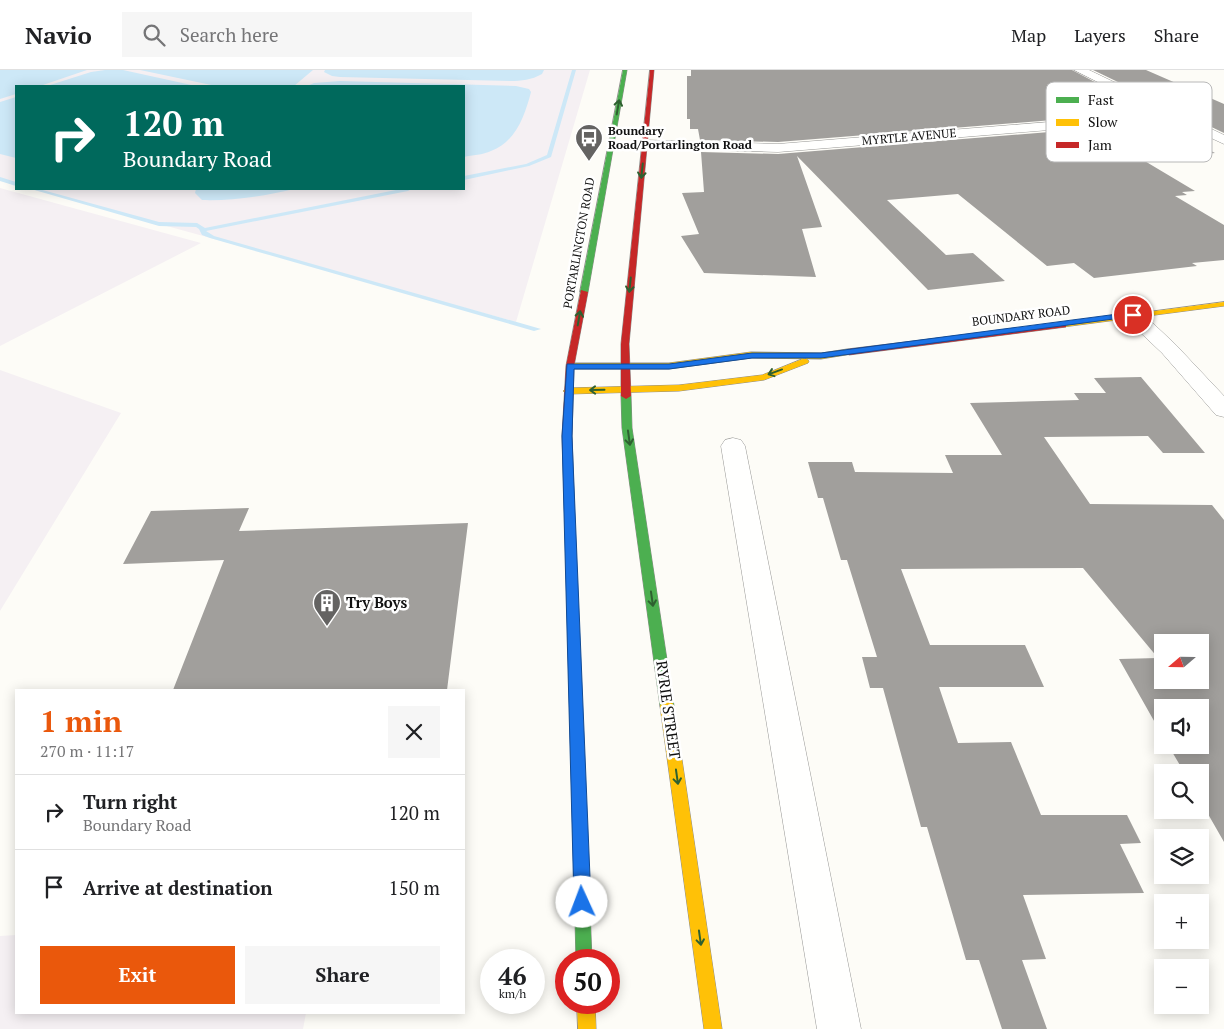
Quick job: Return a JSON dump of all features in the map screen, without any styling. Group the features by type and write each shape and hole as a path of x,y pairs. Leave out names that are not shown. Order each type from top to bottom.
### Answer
{"main road":[{"name":"PORTARLINGTON ROAD","path":"568,391 570,366 625,70"},
{"path":"626,390 625,344 652,70"},
{"name":"BOUNDARY ROAD","path":"570,366 669,366 752,355 821,356 1224,304"},
{"name":"BOUNDARY ROAD","path":"568,391 679,388 764,377 821,356"},
{"name":"RYRIE STREET","path":"626,390 627,428 713,1029"},
{"path":"568,391 567,436 584,949"},
{"path":"586,1014 587,1029"}],"street":[{"path":"1080,70 1104,82"},
{"name":"MYRTLE AVENUE","path":"644,144 778,148 1046,126"},
{"path":"1212,134 1224,140"},
{"path":"1133,315 1169,349 1224,410"},
{"path":"733,446 839,1029"}],"shaded area":[{"path":"0,70 590,70 516,322 36,190 465,190 465,85 15,85 15,184 0,180"},
{"path":"0,188 201,243 0,346"},
{"path":"0,370 121,413 0,611"},
{"path":"15,935 15,1014 306,1014 303,1029 0,1029 0,936"}],"water":[{"path":"0,70 87,70 43,85 15,85 15,94 0,99"},
{"path":"123,70 191,85 50,85 91,72"},
{"path":"140,70 313,70 295,85 211,85"},
{"path":"325,70 544,70 542,74 534,78 510,81 340,77 332,76 324,72"},
{"path":"340,81 516,86 529,89 531,92 526,110 518,127 507,141 500,147 488,152 465,157 465,85 309,85"},
{"path":"15,97 15,158 0,154 0,102"},
{"path":"196,190 290,190 248,198 225,200 202,200 195,193"}],"building":[{"path":"691,70 1072,70 1095,82 1046,82 1046,121 778,142 700,140 698,129 690,129 690,119 687,119 687,76 691,76"},
{"path":"1093,70 1146,70 1174,82 1118,82"},
{"path":"1212,99 1224,104 1224,133 1212,127"},
{"path":"1046,132 1046,162 1146,162 1195,191 1182,192 1187,195 1175,196 1224,225 1224,260 1192,263 1197,266 1094,278 1074,263 1047,266 958,194 887,200 946,255 973,253 1005,281 928,290 797,156 822,227 802,229 816,277 704,273 681,236 699,234 682,193 704,192 701,152 778,154"},
{"path":"1141,377 1205,453 1163,453 1148,436 1044,437 1090,504 1212,505 1224,520 1224,842 1209,816 1209,764 1179,764 1173,754 1209,754 1209,699 1154,699 1154,721 1119,659 1154,658 1154,689 1209,689 1209,634 1154,634 1154,653 1083,568 901,569 930,645 1025,645 1044,687 939,687 958,743 1011,742 1041,815 1127,815 1141,843 1120,844 1144,893 1023,895 1046,959 1022,960 1047,1029 1002,1029 979,960 966,960 927,827 921,827 883,688 870,688 862,657 877,657 847,560 841,560 823,498 818,498 808,462 852,462 855,472 953,473 945,455 1002,455 970,403 1079,400 1074,393 1106,393 1094,378"},
{"name":"Try Boys","path":"249,508 239,531 468,523 447,689 173,689 224,560 123,564 151,511"}],"waterway":[{"path":"465,178 527,165 549,156 574,70"},
{"path":"0,179 15,184"},
{"path":"38,190 159,224 197,225 202,228 204,234 212,237 537,329"},
{"path":"203,230 403,190"}],"traffic: fast":[{"path":"584,292 625,70"},
{"path":"626,396 627,428 667,706"},
{"path":"570,527 584,949"}],"traffic: slow":[{"path":"1063,325 1224,304"},
{"path":"570,366 669,366 751,355 821,356 849,352"},
{"path":"568,391 679,388 764,377 805,361"},
{"path":"667,706 713,1029"},
{"path":"586,1014 587,1029"}],"traffic: jam":[{"path":"626,396 625,344 652,70"},
{"path":"570,527 567,436 570,366 584,292"},
{"path":"849,352 1063,325"}],"place":[{"name":"Boundary Road/Portarlington Road","path":"589,162"},
{"name":"Try Boys","path":"327,627"}],"route":[{"path":"582,902 567,436 570,366 669,366 752,355 821,356 1133,315"}]}
